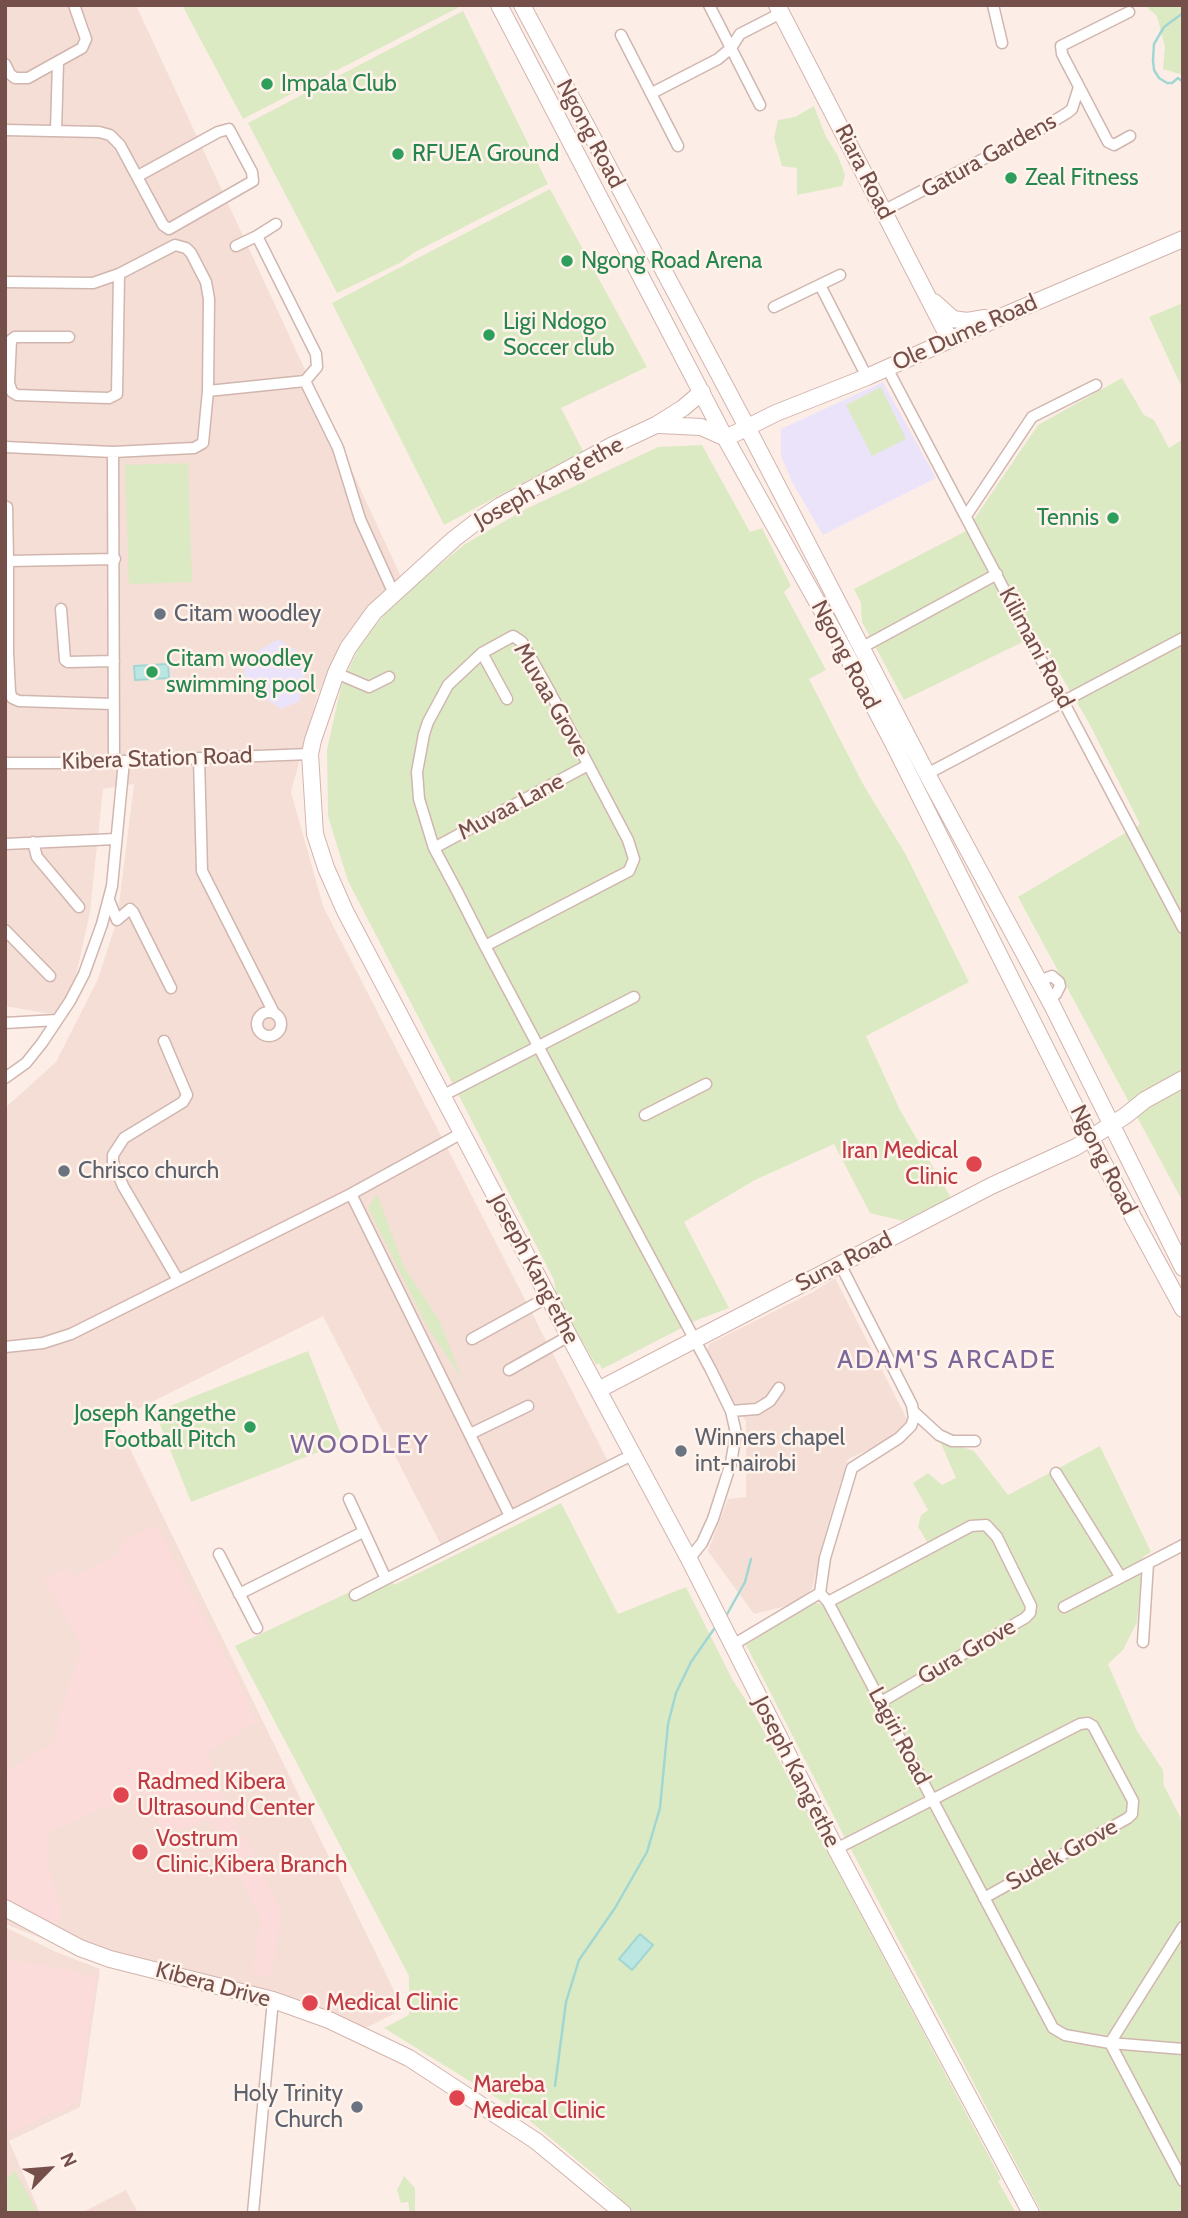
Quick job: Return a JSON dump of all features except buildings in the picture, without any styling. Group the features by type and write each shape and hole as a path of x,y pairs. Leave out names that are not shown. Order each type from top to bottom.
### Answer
{"street":[{"path":"5,64 15,78 34,76 85,45 86,39 74,5"},
{"name":"Ngong Road","path":"499,5 726,438 880,719 1119,1193 1183,1309"},
{"name":"Ngong Road","path":"522,5 1048,998 1183,1268"},
{"path":"709,5 760,105"},
{"path":"993,5 1002,43"},
{"path":"652,93 718,59 731,48 740,34 779,9"},
{"name":"Riara Road","path":"779,9 950,340"},
{"path":"1129,12 1061,46 1062,54 1108,142 1114,145 1130,136"},
{"path":"621,35 678,146"},
{"path":"57,131 58,62"},
{"name":"Gatura Gardens","path":"883,212 1067,113 1072,108 1079,87"},
{"path":"5,130 110,135 120,145 163,225 169,229 253,181 252,172 229,129 218,132 138,176"},
{"path":"236,246 276,224"},
{"path":"208,391 305,382 317,368 316,354 257,236"},
{"name":"Ole Dume Road","path":"726,438 776,413 867,377 1183,239"},
{"path":"5,282 79,285 93,283 119,274 175,245 186,248 191,253 208,290 208,391 204,438 200,446 154,452 5,447"},
{"path":"69,337 15,337 10,340 9,383 12,392 17,395 109,398 117,394 119,274"},
{"path":"774,307 839,275"},
{"path":"820,285 867,377"},
{"path":"927,295 944,312 962,321 1003,316"},
{"name":"Kilimani Road","path":"887,368 1183,928"},
{"path":"305,382 338,448 360,519 394,594"},
{"path":"966,516 1032,417 1096,385"},
{"name":"Joseph Kang'ethe","path":"702,392 656,425 500,506 453,539 374,612 358,632 336,673 310,754 318,847 345,911 688,1559 836,1849 1031,2213"},
{"path":"656,425 701,427 726,438"},
{"path":"5,1078 26,1063 70,1001 84,974 109,900 114,871 119,761 113,704 113,452"},
{"path":"7,507 8,652 12,698 19,701 113,704"},
{"path":"7,564 115,559"},
{"path":"861,648 997,574"},
{"path":"61,609 65,660 114,660"},
{"name":"Muvaa Grove","path":"513,636 520,639 588,765 633,850 631,869 485,946 433,848 422,816 417,785 424,734 448,685 482,653 507,638 513,636"},
{"path":"927,774 1183,638"},
{"path":"482,653 507,699"},
{"path":"336,673 369,687 389,677"},
{"name":"Kibera Station Road","path":"5,763 12,765 310,754"},
{"path":"199,758 202,871 274,1013"},
{"name":"Muvaa Lane","path":"433,848 588,765"},
{"path":"5,844 116,839"},
{"path":"33,842 37,857 79,907"},
{"path":"109,900 117,920 130,909 133,912 171,988"},
{"path":"5,930 50,976"},
{"path":"485,946 731,1411 736,1433 731,1463 713,1519 702,1543 688,1559"},
{"path":"443,1096 634,997"},
{"path":"5,1023 57,1020"},
{"path":"164,1041 187,1095 183,1102 124,1138 113,1155 113,1162 123,1186 178,1280"},
{"name":"Suna Road","path":"598,1390 991,1186 1092,1137 1144,1100 1183,1079"},
{"path":"645,1115 706,1084"},
{"path":"5,1348 43,1343 71,1334 351,1194 462,1133"},
{"path":"351,1194 510,1516"},
{"path":"840,1265 914,1412 939,1435 952,1441 975,1441"},
{"path":"472,1339 548,1297"},
{"path":"509,1370 569,1336"},
{"path":"731,1411 757,1409 770,1401 779,1388"},
{"path":"470,1434 528,1406"},
{"path":"731,1646 820,1593 825,1558 852,1468 907,1432 914,1422 914,1412"},
{"path":"355,1595 632,1455"},
{"path":"1056,1473 1120,1576"},
{"path":"349,1499 386,1579"},
{"name":"Gura Grove","path":"828,1602 971,1526 986,1525 997,1537 1031,1606 1030,1613 1026,1618 881,1702"},
{"path":"239,1594 363,1532"},
{"path":"1064,1606 1183,1545"},
{"path":"219,1554 257,1629"},
{"path":"1143,1642 1148,1563"},
{"name":"Lagiri Road","path":"820,1593 828,1602 1053,2028 1065,2035 1110,2043 1183,2049"},
{"name":"Sudek Grove","path":"836,1849 1080,1724 1093,1726 1133,1801 1134,1808 1128,1818 984,1898"},
{"name":"Kibera Drive","path":"5,1908 80,1948 110,1959 273,2000 328,2020 409,2058 536,2141 623,2213"},
{"path":"1183,1927 1110,2043 1183,2181"},
{"path":"253,2213 273,2000"}],"shaded area":[{"path":"5,5 136,5 403,581 359,619 336,654 318,694 291,792 323,906 611,1467 441,1545 323,1316 116,1420 403,2009 350,2036 273,1995 91,1957 5,1924 5,1108 56,1062 98,979 117,920 134,784 103,789 90,912 74,984 57,1015 5,1006"},
{"path":"883,382 936,478 823,535 792,482 781,456 781,429"},
{"path":"278,639 308,658 300,701 281,709 244,684 245,659"},
{"path":"835,1278 907,1419 900,1435 848,1459 826,1530 812,1589 794,1604 754,1614 708,1551 728,1499 746,1497 746,1421 727,1397 707,1353 709,1344 813,1292"},
{"path":"156,1525 239,1683 256,1722 207,1752 222,1796 242,1836 248,1840 281,1913 271,1978 252,1972 261,1919 215,1827 208,1818 194,1826 163,1832 145,1792 49,1832 49,1869 62,1913 56,1926 5,1903 5,1772 54,1742 76,1664 84,1651 44,1579 65,1569 74,1576 94,1567 116,1556 126,1539"},
{"path":"5,1927 56,1952 100,1969 80,2107 9,2141 40,2213 5,2213"},
{"path":"5,1959 72,1970 96,1978 78,2102 5,2135"},
{"path":"126,2190 138,2213 81,2213"}],"green space":[{"name":"Impala Club","path":"182,5 463,5 243,119"},
{"path":"1144,5 1183,5 1183,75 1163,69 1165,47 1157,16"},
{"name":"RFUEA Ground","path":"463,11 548,184 415,252 400,263 337,293 248,123"},
{"path":"814,106 845,175 842,186 797,195 797,168 782,166 774,138 778,120 795,117"},
{"name":"Ligi Ndogo Soccer club","path":"550,189 647,367 561,408 583,451 444,525 332,303"},
{"path":"1183,303 1183,390 1149,317"},
{"path":"1122,378 1144,415 1154,420 1169,448 1183,439 1183,1202 1018,897 1140,824 1089,723 1037,635 904,700 862,622 861,603 854,589 966,531 1038,425"},
{"path":"881,387 906,439 872,456 846,405"},
{"path":"702,445 750,532 762,528 791,586 784,592 826,670 809,679 863,784 906,855 969,982 866,1036 900,1110 951,1198 903,1221 870,1213 834,1144 755,1180 684,1222 729,1308 697,1320 602,1369 599,1363 596,1365 575,1329 556,1292 554,1280 348,881 328,816 327,750 341,687 361,642 397,600 465,544 526,509 658,447"},
{"path":"188,463 192,582 129,584 125,465"},
{"path":"377,1194 404,1267 439,1320 462,1378 428,1328 368,1208"},
{"name":"Joseph Kangethe Football Pitch","path":"308,1351 344,1442 191,1502 155,1412"},
{"path":"939,1439 974,1451 1008,1495 1100,1446 1151,1552 1143,1557 1137,1622 1123,1650 1108,1664 1137,1731 1163,1770 1164,1786 1183,1822 1183,2213 1042,2213 746,1645 814,1602 823,1605 928,1543 918,1527 921,1515 928,1510 913,1483 928,1473 942,1485 956,1478"},
{"path":"561,1503 618,1614 686,1587 732,1679 754,1713 1001,2179 998,2181 1016,2213 635,2213 596,2176 518,2111 384,2028 409,2015 409,1976 235,1646 388,1574 394,1585"},
{"path":"15,2171 38,2213 5,2213 5,2179"},
{"path":"404,2176 415,2188 415,2213 410,2213 408,2202 401,2203 397,2190"}],"water":[{"name":"Citam woodley swimming pool","path":"168,664 169,678 135,680 134,666"},
{"path":"640,1934 653,1945 632,1970 619,1959"}],"waterway":[{"path":"1183,13 1164,27 1154,44 1153,60 1154,70 1159,78 1167,83 1178,78 1183,82"},
{"path":"726,1616 745,1582 751,1559"},
{"path":"555,2086 566,2002 579,1960 615,1908 647,1852 660,1808 668,1724 676,1693 691,1662 714,1629"}],"place":[{"name":"Impala Club","path":"267,84"},
{"name":"RFUEA Ground","path":"398,154"},
{"name":"Zeal Fitness","path":"1011,178"},
{"name":"Ngong Road Arena","path":"567,261"},
{"name":"Ligi Ndogo Soccer club","path":"489,335"},
{"name":"Tennis","path":"1113,518"},
{"name":"Citam woodley","path":"160,614"},
{"name":"Citam woodley swimming pool","path":"152,672"},
{"name":"Iran Medical Clinic","path":"974,1164"},
{"name":"Chrisco church","path":"64,1171"},
{"name":"Joseph Kangethe Football Pitch","path":"250,1427"},
{"name":"Winners chapel int-nairobi","path":"681,1451"},
{"name":"Radmed Kibera Ultrasound Center","path":"121,1795"},
{"name":"Vostrum Clinic,Kibera Branch","path":"140,1852"},
{"name":"Medical Clinic","path":"310,2003"},
{"name":"Mareba Medical Clinic","path":"457,2098"},
{"name":"Holy Trinity Church","path":"357,2107"}],"district":[{"name":"ADAM'S ARCADE","path":"947,1360"},
{"name":"WOODLEY","path":"360,1445"}]}
